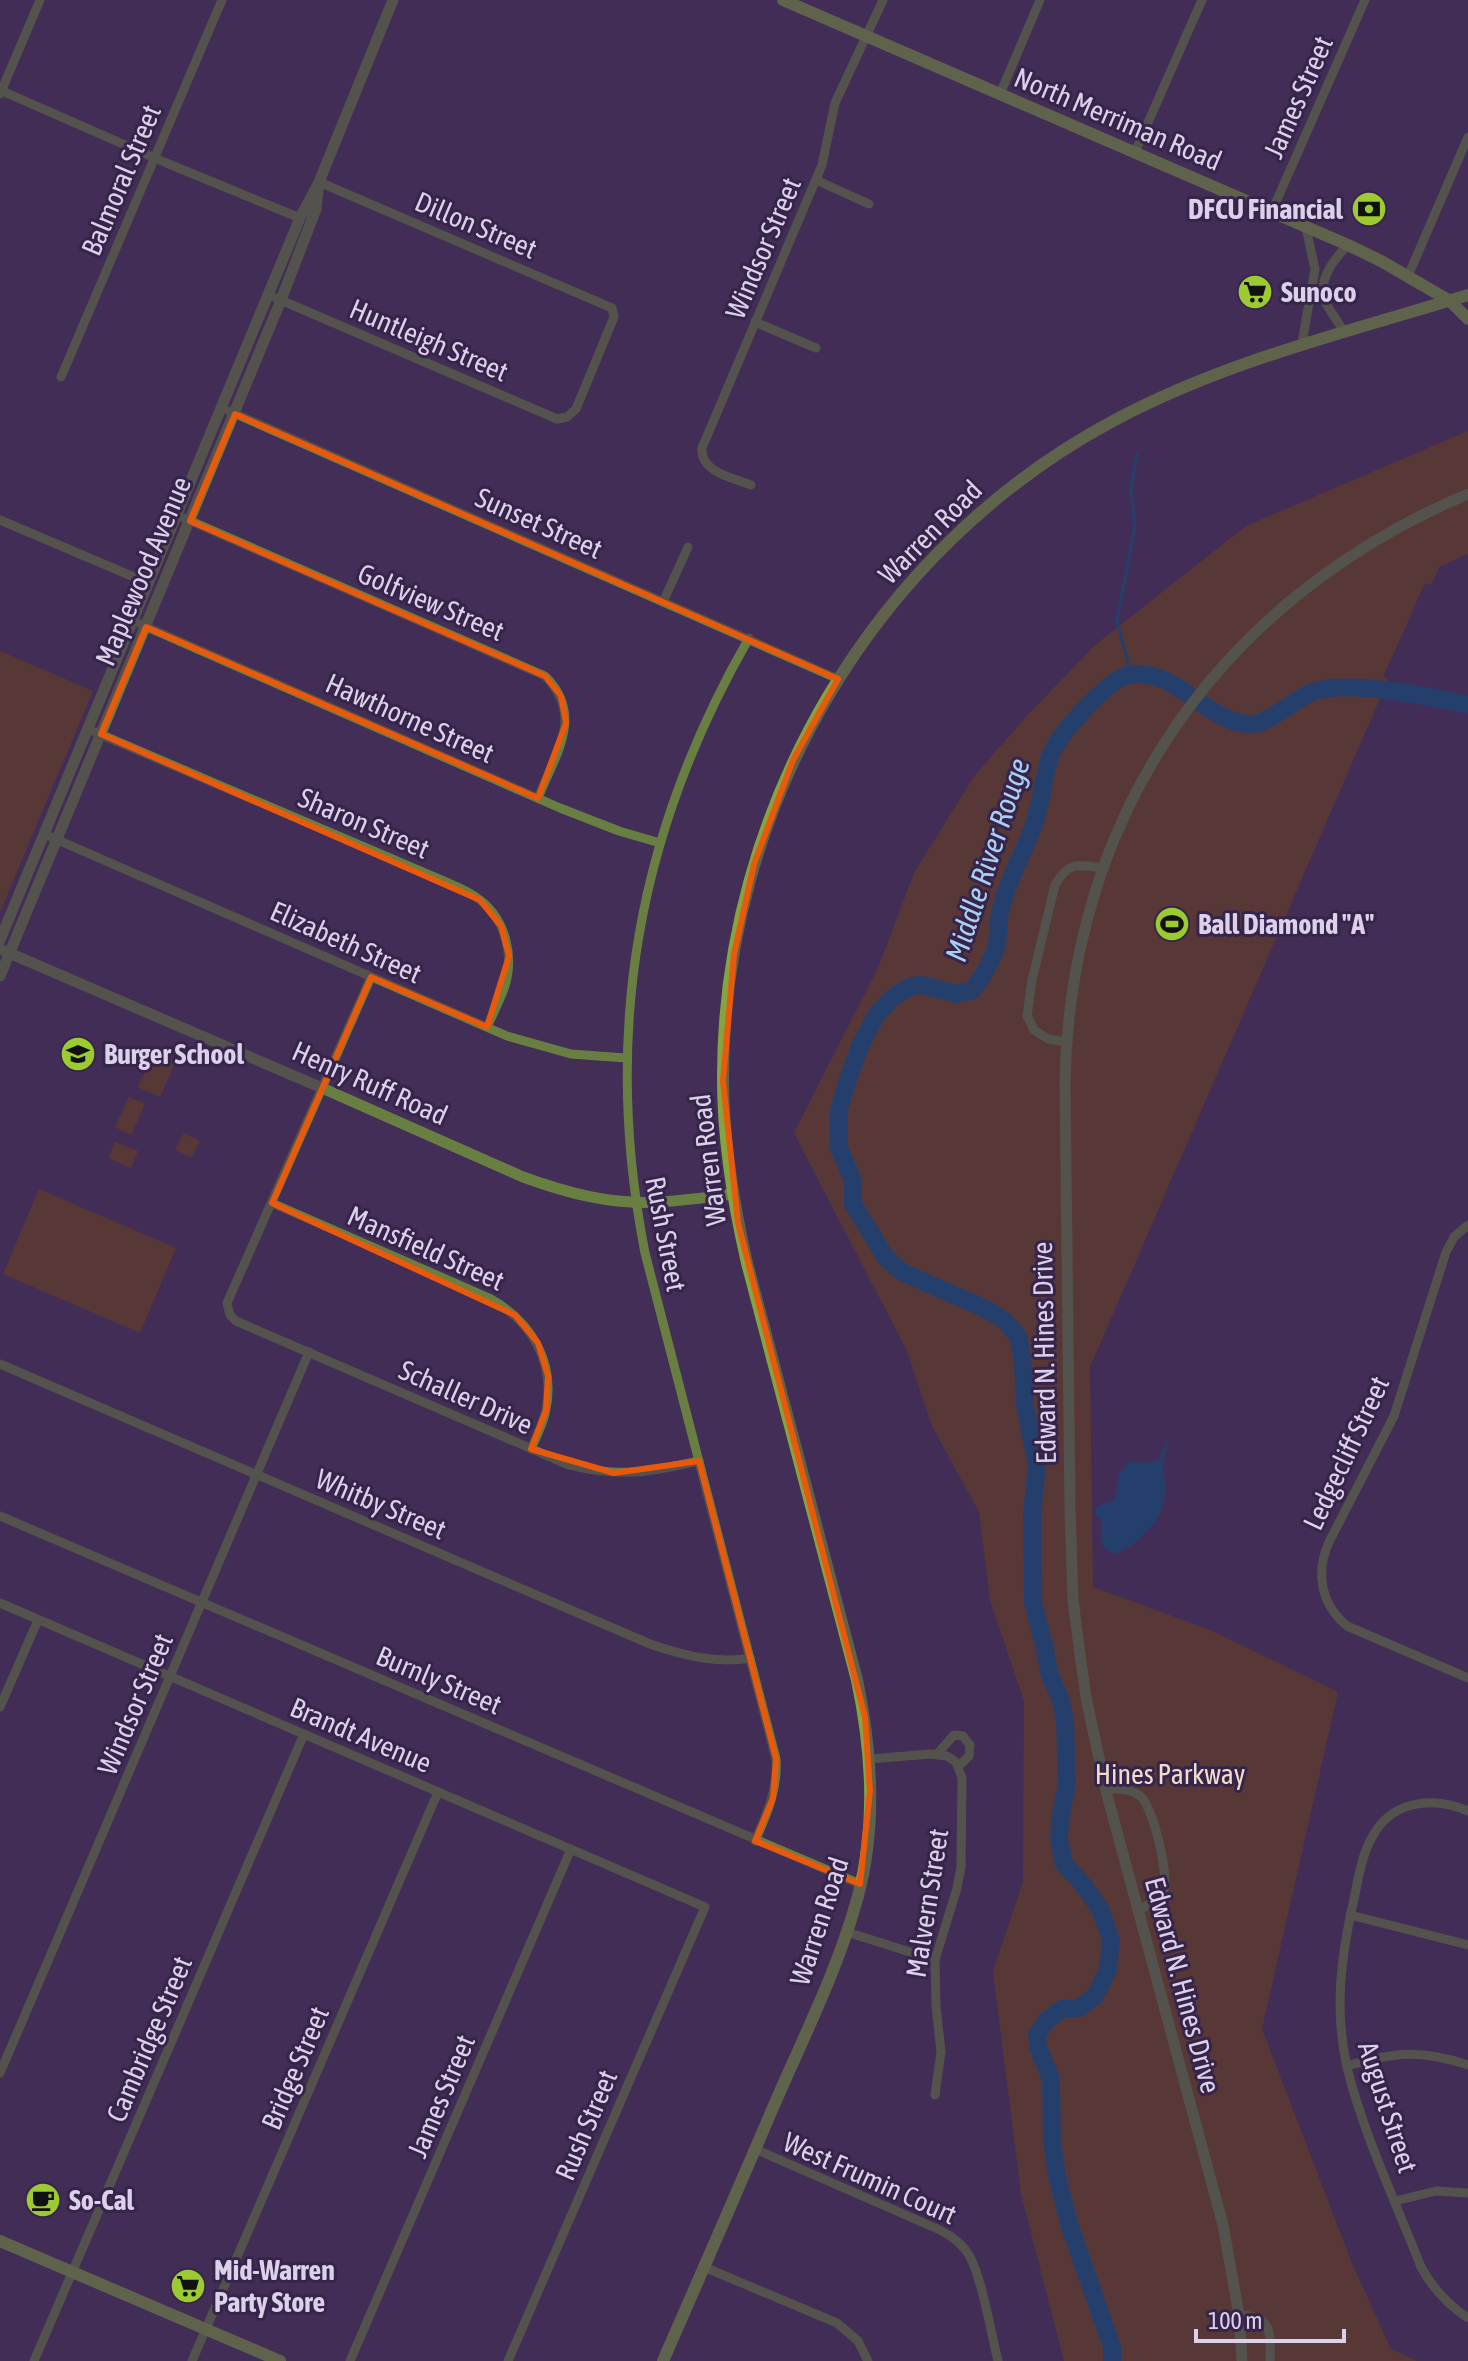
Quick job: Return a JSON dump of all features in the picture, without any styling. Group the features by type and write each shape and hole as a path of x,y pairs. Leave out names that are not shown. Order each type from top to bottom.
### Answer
{"main road":[{"name":"North Merriman Road","path":"783,0 1348,245 1450,301 1468,319"},
{"name":"Warren Road","path":"663,2361 847,1932 860,1884 869,1821 870,1759 865,1717 747,1263 733,1194 724,1124 726,1010 739,926 754,864 782,786 806,734 875,624 932,558 987,506 1035,470 1084,437 1145,404 1200,380 1302,343 1468,295"},
{"path":"0,2241 280,2361"}],"street":[{"path":"40,0 1,92 300,218"},
{"name":"Balmoral Street","path":"61,377 222,0"},
{"name":"Maplewood Avenue","path":"0,940 393,0"},
{"name":"Windsor Street","path":"751,485 710,468 704,463 702,448 816,180 824,158 835,103 883,0"},
{"path":"1000,94 1040,0"},
{"path":"1135,152 1202,0"},
{"name":"James Street","path":"1272,211 1365,0"},
{"path":"1408,276 1468,137"},
{"path":"816,180 869,204"},
{"name":"Maplewood Avenue","path":"0,976 5,952 57,839 281,300 316,209 319,182"},
{"name":"Dillon Street","path":"319,182 609,306 614,311 614,317 572,414"},
{"path":"1302,343 1315,269 1306,228"},
{"path":"1343,331 1324,299 1324,291 1328,272 1348,245"},
{"name":"Huntleigh Street","path":"269,295 553,417 564,418 572,414"},
{"path":"755,322 816,348"},
{"name":"Sunset Street","path":"222,408 838,679"},
{"name":"Edward N. Hines Drive","path":"1242,2361 1239,2315 1223,2225 1106,1789 1086,1697 1073,1600 1066,1042 1070,1001 1080,946 1102,868 1139,785 1161,747 1209,681 1272,617 1324,573 1383,535 1468,494"},
{"name":"Golfview Street","path":"177,515 545,676 561,696 566,723 563,738 538,798"},
{"path":"0,520 148,583"},
{"path":"663,602 688,547"},
{"name":"Hawthorne Street","path":"133,621 538,798 619,831 660,843"},
{"name":"Rush Street","path":"749,638 698,735 660,843 637,944 626,1058 630,1162 652,1284 774,1749 777,1769 773,1798 755,1841"},
{"name":"Sharon Street","path":"88,729 432,876 480,900 501,926 509,956 504,987 487,1027"},
{"name":"Elizabeth Street","path":"44,834 523,1042 588,1057 626,1058"},
{"path":"1066,1042 1048,1039 1034,1030 1027,1016 1032,980 1055,885 1061,874 1080,864 1102,868"},
{"name":"Henry Ruff Road","path":"5,952 523,1177 572,1193 635,1202 733,1194"},
{"path":"272,1203 371,977"},
{"name":"Schaller Drive","path":"272,1203 227,1303 228,1312 236,1321 569,1465 614,1473 650,1472 699,1461"},
{"name":"Mansfield Street","path":"272,1203 489,1298 515,1315 538,1343 548,1376 546,1410 531,1449"},
{"name":"Ledgecliff Street","path":"1468,1225 1454,1237 1446,1252 1394,1416 1322,1560 1322,1584 1326,1600 1335,1615 1355,1630 1468,1678"},
{"name":"Windsor Street","path":"0,2073 309,1352"},
{"name":"Whitby Street","path":"0,1364 650,1644 707,1658 750,1658"},
{"name":"Burnly Street","path":"0,1516 860,1884"},
{"name":"Brandt Avenue","path":"0,1603 705,1907"},
{"path":"0,1707 38,1620"},
{"name":"Cambridge Street","path":"34,2361 304,1734"},
{"name":"Malvern Street","path":"870,1759 937,1754 954,1735 963,1736 970,1745 969,1756 959,1766 962,1778 961,1867 935,1960 941,2052 935,2095"},
{"path":"937,1754 947,1756 959,1766"},
{"path":"1106,1789 1126,1789 1139,1794 1147,1804 1158,1840 1165,1879 1163,1891 1153,1902 1138,1910"},
{"name":"Bridge Street","path":"192,2361 438,1792"},
{"name":"August Street","path":"1468,1811 1435,1801 1414,1804 1383,1822 1370,1839 1350,1915 1340,1990 1341,2031 1347,2066 1360,2110 1395,2201 1426,2277 1446,2301 1468,2318"},
{"name":"James Street","path":"350,2361 571,1849"},
{"name":"Rush Street","path":"508,2361 705,1907"},
{"path":"1350,1915 1468,1945"},
{"path":"847,1932 935,1960"},
{"path":"1347,2066 1380,2056 1404,2053 1439,2057 1468,2065"},
{"name":"West Frumin Court","path":"755,2149 955,2239 967,2252 975,2269 998,2361"},
{"path":"1395,2201 1436,2191 1468,2193"},
{"path":"704,2267 837,2323 858,2341 868,2361"},
{"path":"1239,2315 1255,2315 1270,2329 1270,2361"}],"highlighted area":[{"path":"235,414 838,679 793,760 754,864 734,954 723,1081 738,1223 865,1717 870,1791 860,1884 755,1841 773,1798 776,1759 699,1461 614,1473 531,1449 546,1410 548,1376 538,1343 515,1315 272,1203 371,977 487,1027 509,956 501,926 480,900 101,734 146,627 538,798 566,723 561,696 545,676 190,521"}],"green space":[{"name":"Hines Parkway","path":"1468,431 1468,554 1439,567 1431,585 1425,583 1383,677 1388,680 1090,1367 1093,1587 1210,1630 1338,1692 1262,2029 1353,2266 1391,2349 1417,2361 1064,2361 1021,2194 993,1971 1023,1882 1024,1701 990,1600 979,1512 932,1426 907,1351 794,1133 878,968 914,873 975,775 1094,646 1246,526"},
{"path":"0,651 93,691 0,912"},
{"path":"154,1052 176,1061 160,1097 138,1087"},
{"path":"129,1097 145,1104 131,1135 115,1127"},
{"path":"184,1133 200,1141 191,1158 175,1149"},
{"path":"115,1142 138,1151 131,1168 108,1158"},
{"path":"39,1189 176,1248 140,1333 3,1274"}],"water":[{"path":"1168,1438 1163,1466 1164,1499 1157,1519 1151,1528 1126,1548 1116,1554 1107,1551 1101,1542 1101,1520 1096,1515 1096,1507 1114,1500 1119,1474 1130,1462 1158,1460"}],"waterway":[{"path":"1131,675 1117,620 1135,526 1131,489 1137,454"},
{"name":"Middle River Rouge","path":"1112,2361 1112,2347 1069,2224 1057,2176 1052,2141 1051,2079 1038,2047 1037,2035 1047,2020 1062,2009 1079,2008 1095,1996 1108,1970 1111,1940 1101,1911 1064,1864 1059,1839 1067,1784 1065,1722 1061,1700 1049,1673 1033,1603 1032,1514 1037,1466 1025,1406 1019,1338 1006,1322 988,1310 902,1272 886,1258 853,1204 853,1181 839,1148 839,1110 861,1044 877,1014 894,996 912,986 922,985 957,994 973,990 981,979 996,948 1003,900 1035,821 1054,748 1079,715 1117,680 1134,674 1155,677 1169,682 1221,716 1249,724 1265,720 1306,695 1327,688 1367,688 1468,705"}],"place":[{"name":"DFCU Financial","path":"1369,209"},
{"name":"Sunoco","path":"1255,292"},
{"name":"Ball Diamond \"A\"","path":"1172,924"},
{"name":"Burger School","path":"78,1054"},
{"name":"So-Cal","path":"43,2200"},
{"name":"Mid-Warren Party Store","path":"188,2286"}]}
